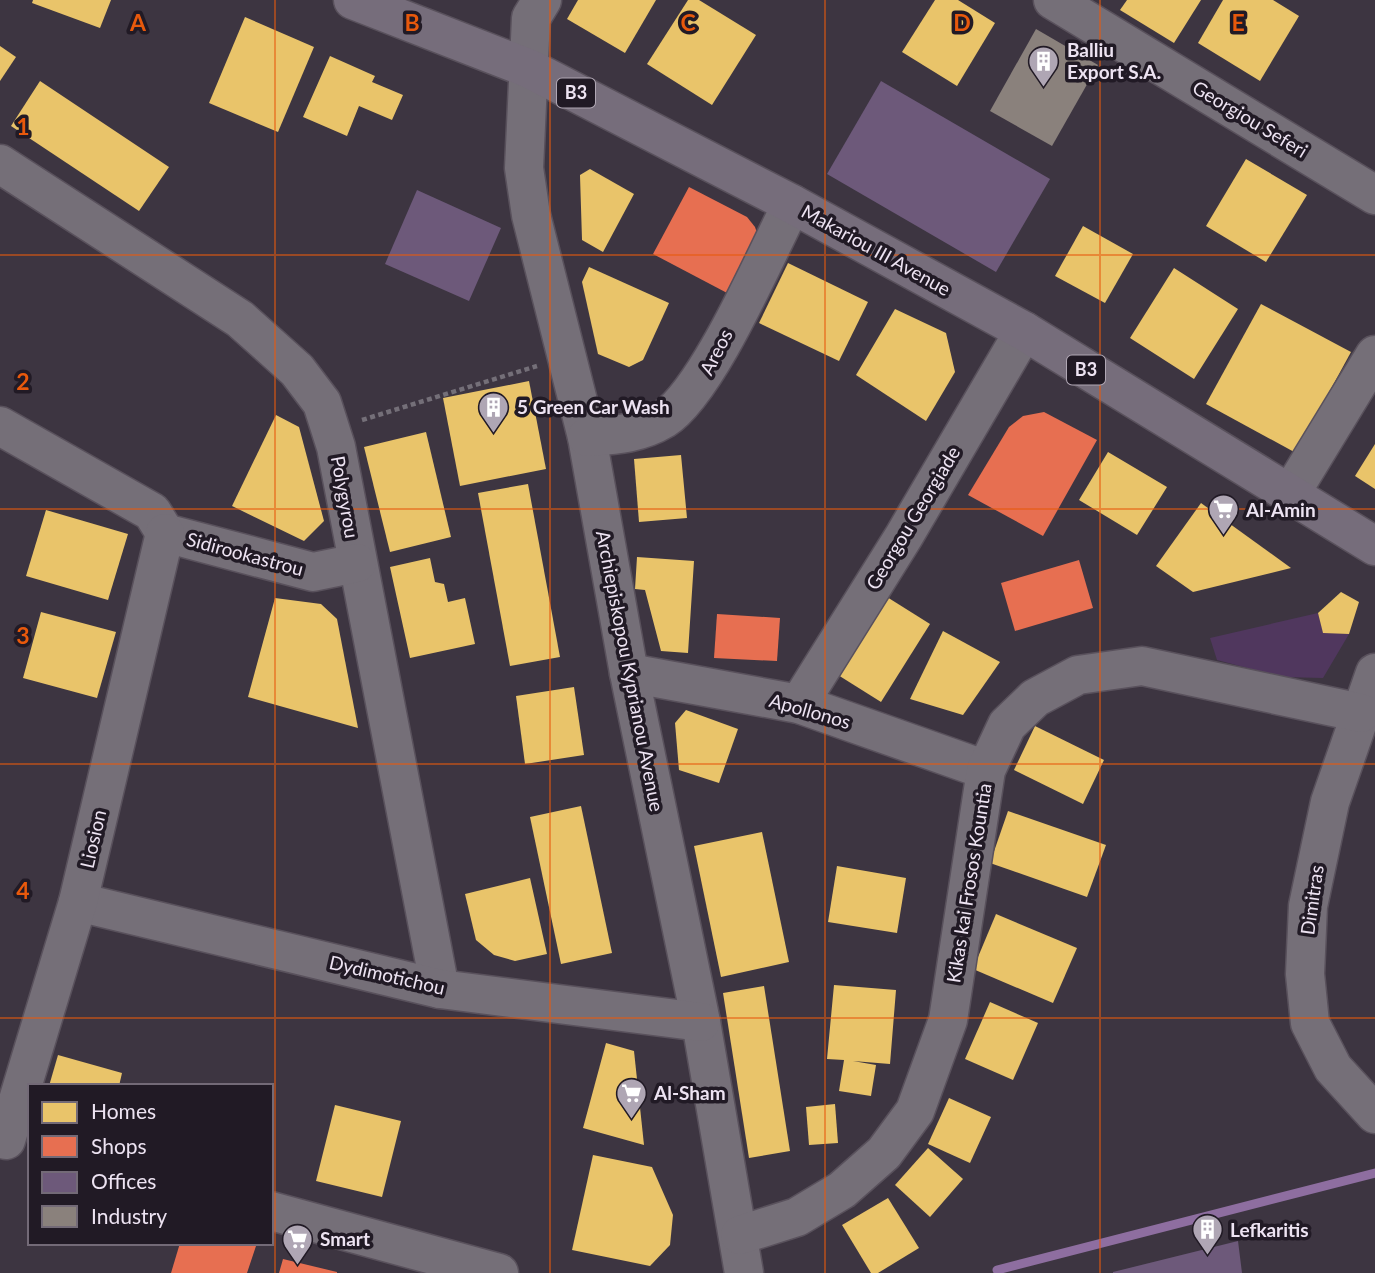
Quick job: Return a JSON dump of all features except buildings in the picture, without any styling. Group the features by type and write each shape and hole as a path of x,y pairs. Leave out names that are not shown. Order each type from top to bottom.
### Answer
{"main road":[{"name":"Makariou III Avenue","path":"353,0 530,69 792,204 1024,331 1289,496 1375,546"}],"street":[{"name":"Archiepiskopou Kyprianou Avenue","path":"542,0 531,18 524,169 531,215 587,437 629,673 701,1022 740,1235 744,1273"},
{"name":"Georgiou Seferi","path":"1053,0 1375,195"},
{"name":"Polygyrou","path":"0,164 240,319 297,370 322,403 331,429 440,989"},
{"name":"Areos","path":"587,437 631,435 666,418 701,382 792,204"},
{"name":"Georgou Georgiade","path":"799,704 904,536 1024,331"},
{"path":"1289,496 1375,355"},
{"name":"Sidirookastrou","path":"0,426 152,512 164,533 313,572 357,563"},
{"name":"Liosion","path":"12,1141 78,902 164,533"},
{"name":"Kikas kai Frosos Kountia","path":"740,1235 797,1217 842,1191 884,1153 915,1111 948,1020 986,770 1007,725 1035,698 1078,675 1142,666 1361,713"},
{"name":"Apollonos","path":"629,673 799,704 986,770"},
{"name":"Dimitras","path":"1375,673 1330,802 1308,906 1305,974 1310,1023 1333,1068 1375,1114"},
{"name":"Dydimotichou","path":"78,902 440,989 701,1022"},
{"path":"273,1212 499,1273"}],"path":[{"path":"331,429 567,357"}],"shaded area":[{"path":"1318,613 1323,632 1349,634 1323,678 1282,677 1217,660 1210,638"}],"waterway":[{"path":"997,1270 1375,1173"}],"place":[{"name":"Balliu Export S.A.","path":"1044,88"},
{"name":"5 Green Car Wash","path":"494,434"},
{"name":"Al-Amin","path":"1223,537"},
{"name":"Al-Sham","path":"631,1120"},
{"name":"Lefkaritis","path":"1207,1257"},
{"name":"Smart","path":"297,1266"}]}
